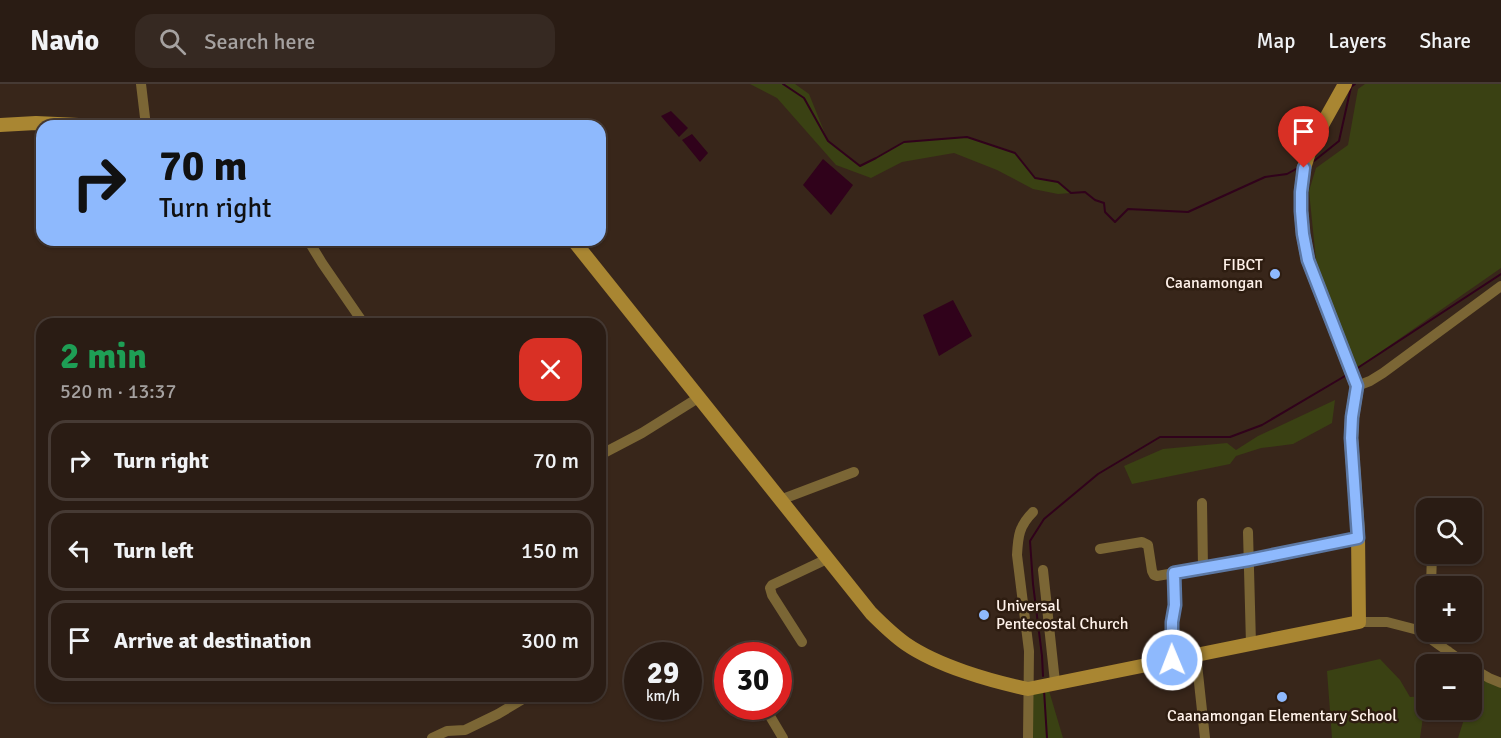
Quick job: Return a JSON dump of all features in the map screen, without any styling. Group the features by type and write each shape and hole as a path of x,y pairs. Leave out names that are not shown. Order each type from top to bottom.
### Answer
{"street":[{"path":"141,84 145,120"},
{"path":"1346,84 1312,143 1304,168 1301,211 1308,260 1357,386 1351,438 1358,538 1359,622"},
{"path":"0,125 36,123"},
{"path":"312,246 360,318"},
{"path":"578,246 871,613 891,633 919,652 983,678 1028,689 1359,622 1387,622 1416,629"},
{"path":"1357,386 1383,373 1501,286"},
{"path":"606,452 642,433 698,398"},
{"path":"780,500 854,472"},
{"path":"1202,503 1203,568"},
{"path":"1028,738 1029,644 1017,555 1017,539 1023,522 1032,512"},
{"path":"1248,532 1251,644"},
{"path":"1100,549 1146,543 1154,575 1249,560 1358,538"},
{"path":"802,642 772,596 770,588 827,559"},
{"path":"1043,570 1055,682"},
{"path":"1172,660 1174,573"},
{"path":"1435,642 1452,654"},
{"path":"1196,655 1205,738"},
{"path":"1482,674 1501,683"},
{"path":"432,738 447,731 465,730 518,702"},
{"path":"772,720 783,738"}],"green space":[{"path":"750,84 795,84 809,94 828,141 859,166 904,142 967,137 1015,153 1035,178 1058,182 1071,193 1058,194 1033,189 997,170 954,153 902,162 871,178 836,165 777,98"},
{"path":"1365,84 1501,84 1501,268 1356,369 1316,260 1309,191 1316,168 1348,145 1358,89"},
{"path":"1335,400 1332,423 1293,444 1261,448 1236,456 1230,464 1132,484 1124,466 1163,449 1227,443 1236,450 1258,436"},
{"path":"1380,659 1400,680 1410,697 1416,697 1416,720 1423,720 1420,738 1332,738 1327,671"},
{"path":"1482,673 1501,680 1501,738 1458,738 1464,720 1482,720"},
{"path":"1047,684 1063,738 1027,738 1028,689"}],"shaded area":[{"path":"671,111 688,128 679,137 661,116"},
{"path":"692,134 708,153 700,162 682,140"},
{"path":"823,159 853,185 831,215 803,185"},
{"path":"953,300 972,336 939,356 923,315"}],"waterway":[{"path":"783,84 804,98 828,141 860,166 904,142 967,137 1015,153 1035,178 1058,182 1071,193 1085,192 1095,200 1104,203 1105,212 1115,222 1128,209 1188,212 1265,177 1287,174 1296,169"},
{"path":"1314,161 1339,141 1351,87 1355,84"},
{"path":"1356,369 1501,274"},
{"path":"1043,676 1030,541 1044,519 1098,474 1160,437 1230,437 1262,425 1345,376"},
{"path":"1044,690 1047,738"}],"place":[{"name":"FIBCT Caanamongan","path":"1275,274"},
{"name":"Universal Pentecostal Church","path":"984,615"},
{"name":"Caanamongan Elementary School","path":"1282,697"}],"route":[{"path":"1172,660 1174,573 1358,538 1351,438 1353,403 1357,386 1308,260 1301,211 1304,168"}]}
